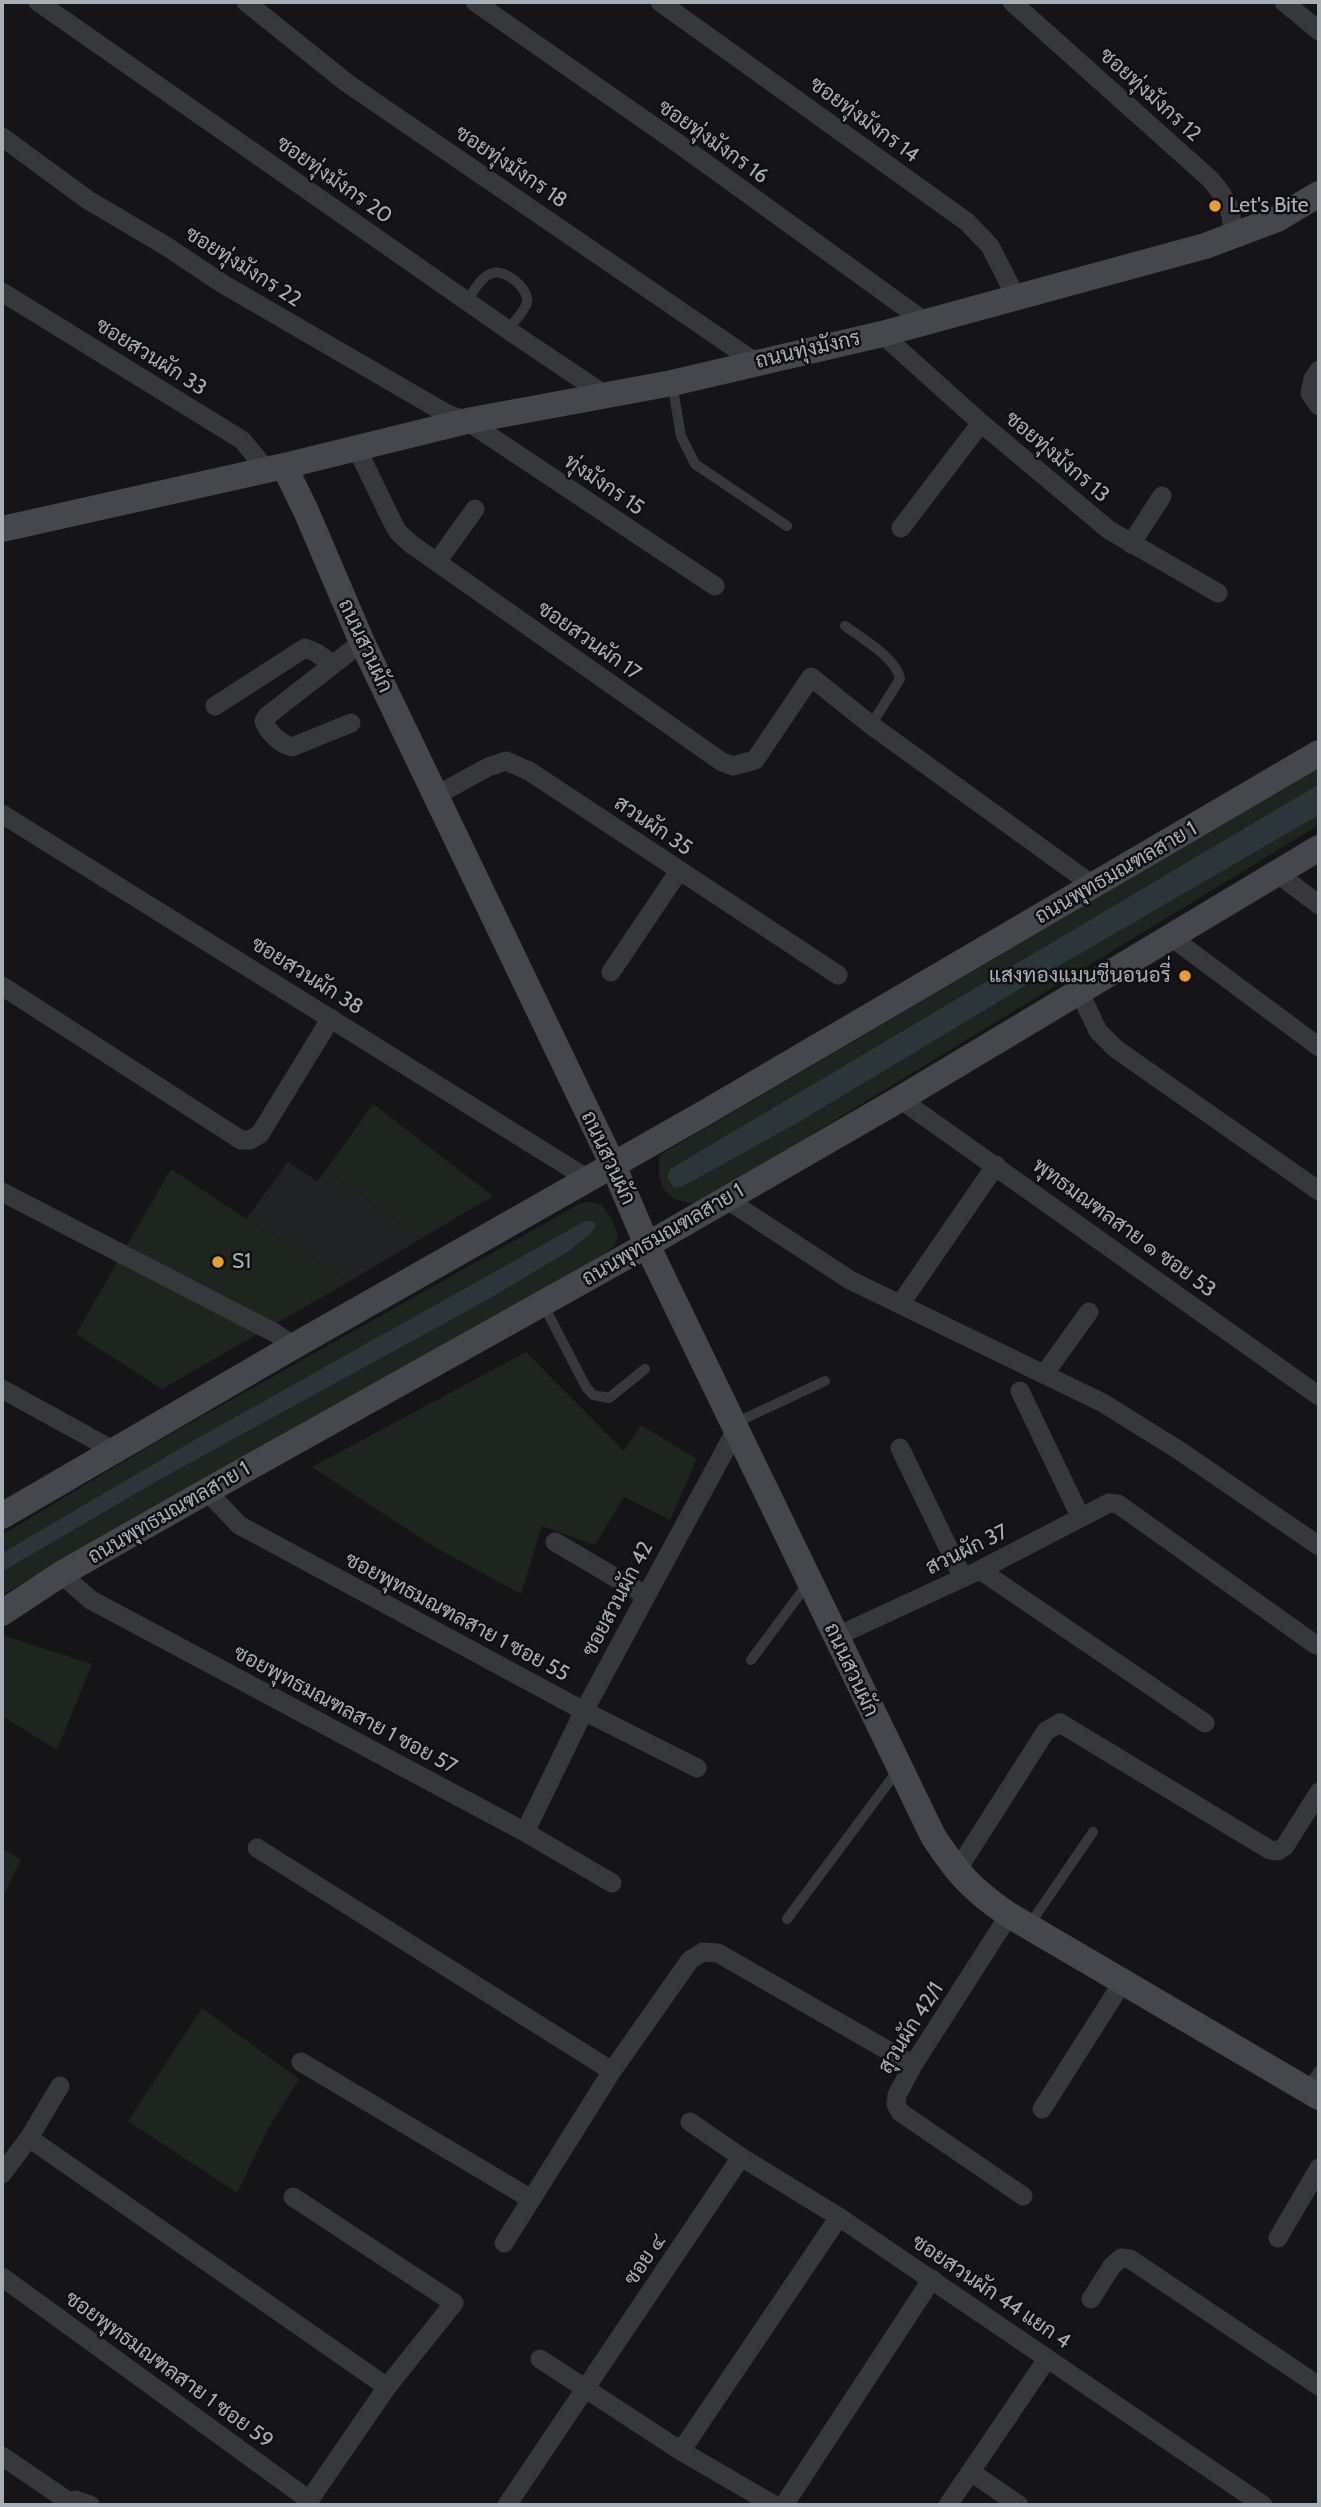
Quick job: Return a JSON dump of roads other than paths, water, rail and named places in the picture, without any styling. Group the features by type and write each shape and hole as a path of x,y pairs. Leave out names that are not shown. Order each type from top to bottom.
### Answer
{"street":[{"name":"ซอยทุ่งมังกร 20","path":"38,2 605,395"},
{"name":"ซอยทุ่งมังกร 18","path":"246,2 347,83 755,362"},
{"name":"ซอยทุ่งมังกร 16","path":"475,2 690,152 924,321"},
{"name":"ซอยทุ่งมังกร 14","path":"660,2 978,231 1003,268 1016,297"},
{"name":"ซอยทุ่งมังกร 12","path":"1012,2 1210,179 1225,197 1232,214 1233,236"},
{"path":"1284,2 1319,30"},
{"name":"ซอยทุ่งมังกร 22","path":"2,137 88,200 166,246 223,284 447,414 467,421"},
{"name":"ถนนทุ่งมังกร","path":"276,468 467,421 672,383 882,334 1205,246 1277,219 1319,196"},
{"name":"ซอยสวนผัก 33","path":"2,292 242,440 276,468"},
{"name":"ซอยทุ่งมังกร 13","path":"882,334 981,423 1109,530 1219,593"},
{"path":"1319,370 1313,379 1310,393 1319,406"},
{"name":"ทุ่งมังกร 15","path":"467,421 715,586"},
{"path":"901,528 981,423"},
{"name":"ซอยสวนผัก 17","path":"356,447 398,532 722,762 733,766 755,760 811,677 871,725"},
{"path":"2,529 276,468"},
{"name":"ถนนสวนผัก","path":"276,468 306,511 362,642 617,1174 644,1238 899,1769 933,1836 956,1872 982,1897 1122,1983 1315,2086"},
{"path":"1130,544 1162,496"},
{"path":"437,562 475,509"},
{"path":"351,723 292,747 283,745 265,726 264,721 362,642"},
{"path":"215,706 304,649 315,652 333,664"},
{"path":"871,725 1094,886"},
{"name":"ถนนพุทธมณฑลสาย 1","path":"2,1516 588,1179 617,1174 1319,753"},
{"name":"สวนผัก 35","path":"437,795 488,767 506,761 529,771 838,975"},
{"name":"ซอยสวนผัก 38","path":"2,814 588,1179"},
{"name":"ถนนพุทธมณฑลสาย 1","path":"2,1613 61,1574 542,1303 644,1238 726,1199 900,1099 1319,848"},
{"path":"611,972 680,871"},
{"path":"1278,874 1319,905"},
{"path":"1171,937 1319,1047"},
{"path":"2,986 241,1140 250,1140 260,1134 331,1018"},
{"path":"1079,991 1098,1031 1116,1049 1319,1191"},
{"name":"พุทธมณฑลสาย ๑ ซอย 53","path":"900,1099 1319,1396"},
{"path":"901,1303 996,1165"},
{"path":"2,1192 275,1333 294,1346"},
{"path":"726,1199 850,1280 1103,1403 1319,1546"},
{"path":"1045,1373 1089,1312"},
{"path":"2,1390 113,1450"},
{"path":"1020,1391 1080,1516"},
{"name":"ซอยสวนผัก 42","path":"526,1832 584,1711 736,1426"},
{"path":"900,1448 972,1574 1205,1723"},
{"name":"ซอยพุทธมณฑลสาย 1 ซอย 55","path":"206,1491 239,1525 584,1711 697,1768"},
{"name":"สวนผัก 37","path":"835,1637 972,1574 1109,1503 1118,1504 1316,1645"},
{"path":"555,1542 645,1595"},
{"name":"ซอยพุทธมณฑลสาย 1 ซอย 57","path":"61,1574 91,1600 526,1832 612,1883"},
{"path":"956,1872 1046,1731 1060,1723 1270,1850 1278,1851 1285,1846 1319,1792"},
{"path":"257,1848 612,2071"},
{"name":"สุวนผัก 42/1","path":"1018,1921 913,2065 897,2095 896,2104 900,2112 1023,2196"},
{"path":"504,2243 612,2071 690,1960 703,1952 718,1953 913,2065"},
{"path":"1042,2109 1122,1983"},
{"path":"301,2062 531,2199"},
{"path":"2,2174 29,2138 60,2086"},
{"name":"ซอยสวนผัก 44 แยก 4","path":"690,2122 932,2279 1263,2505"},
{"path":"29,2138 387,2387"},
{"name":"ซอย ๔","path":"512,2503 741,2157"},
{"path":"1278,2238 1319,2168"},
{"path":"293,2196 454,2303 387,2387 307,2503"},
{"path":"681,2451 839,2217"},
{"path":"1091,2299 1112,2266 1121,2258 1130,2259 1319,2386"},
{"name":"ซอยพุทธมณฑลสาย 1 ซอย 59","path":"2,2277 307,2503"},
{"path":"784,2505 932,2279"},
{"path":"540,2358 681,2451 774,2505"},
{"path":"948,2505 1047,2359"},
{"path":"2,2456 66,2503 82,2501 90,2505"},
{"path":"971,2472 1019,2505"}],"lane":[{"path":"467,301 482,279 491,273 499,272 510,278 522,288 527,296 527,304 508,329"},
{"path":"672,383 681,436 695,464 787,526"},
{"path":"845,625 899,671 900,679 871,725"},
{"path":"542,1303 586,1387 593,1395 608,1398 645,1369"},
{"path":"736,1426 825,1381"},
{"path":"751,1660 810,1581"},
{"path":"787,1919 899,1769"},
{"path":"1018,1921 1093,1832"}],"place":[{"name":"Let's Bite","path":"1215,206"},
{"name":"แสงทองแมนชีนอนอรี่","path":"1185,976"},
{"name":"S1","path":"218,1262"}]}
